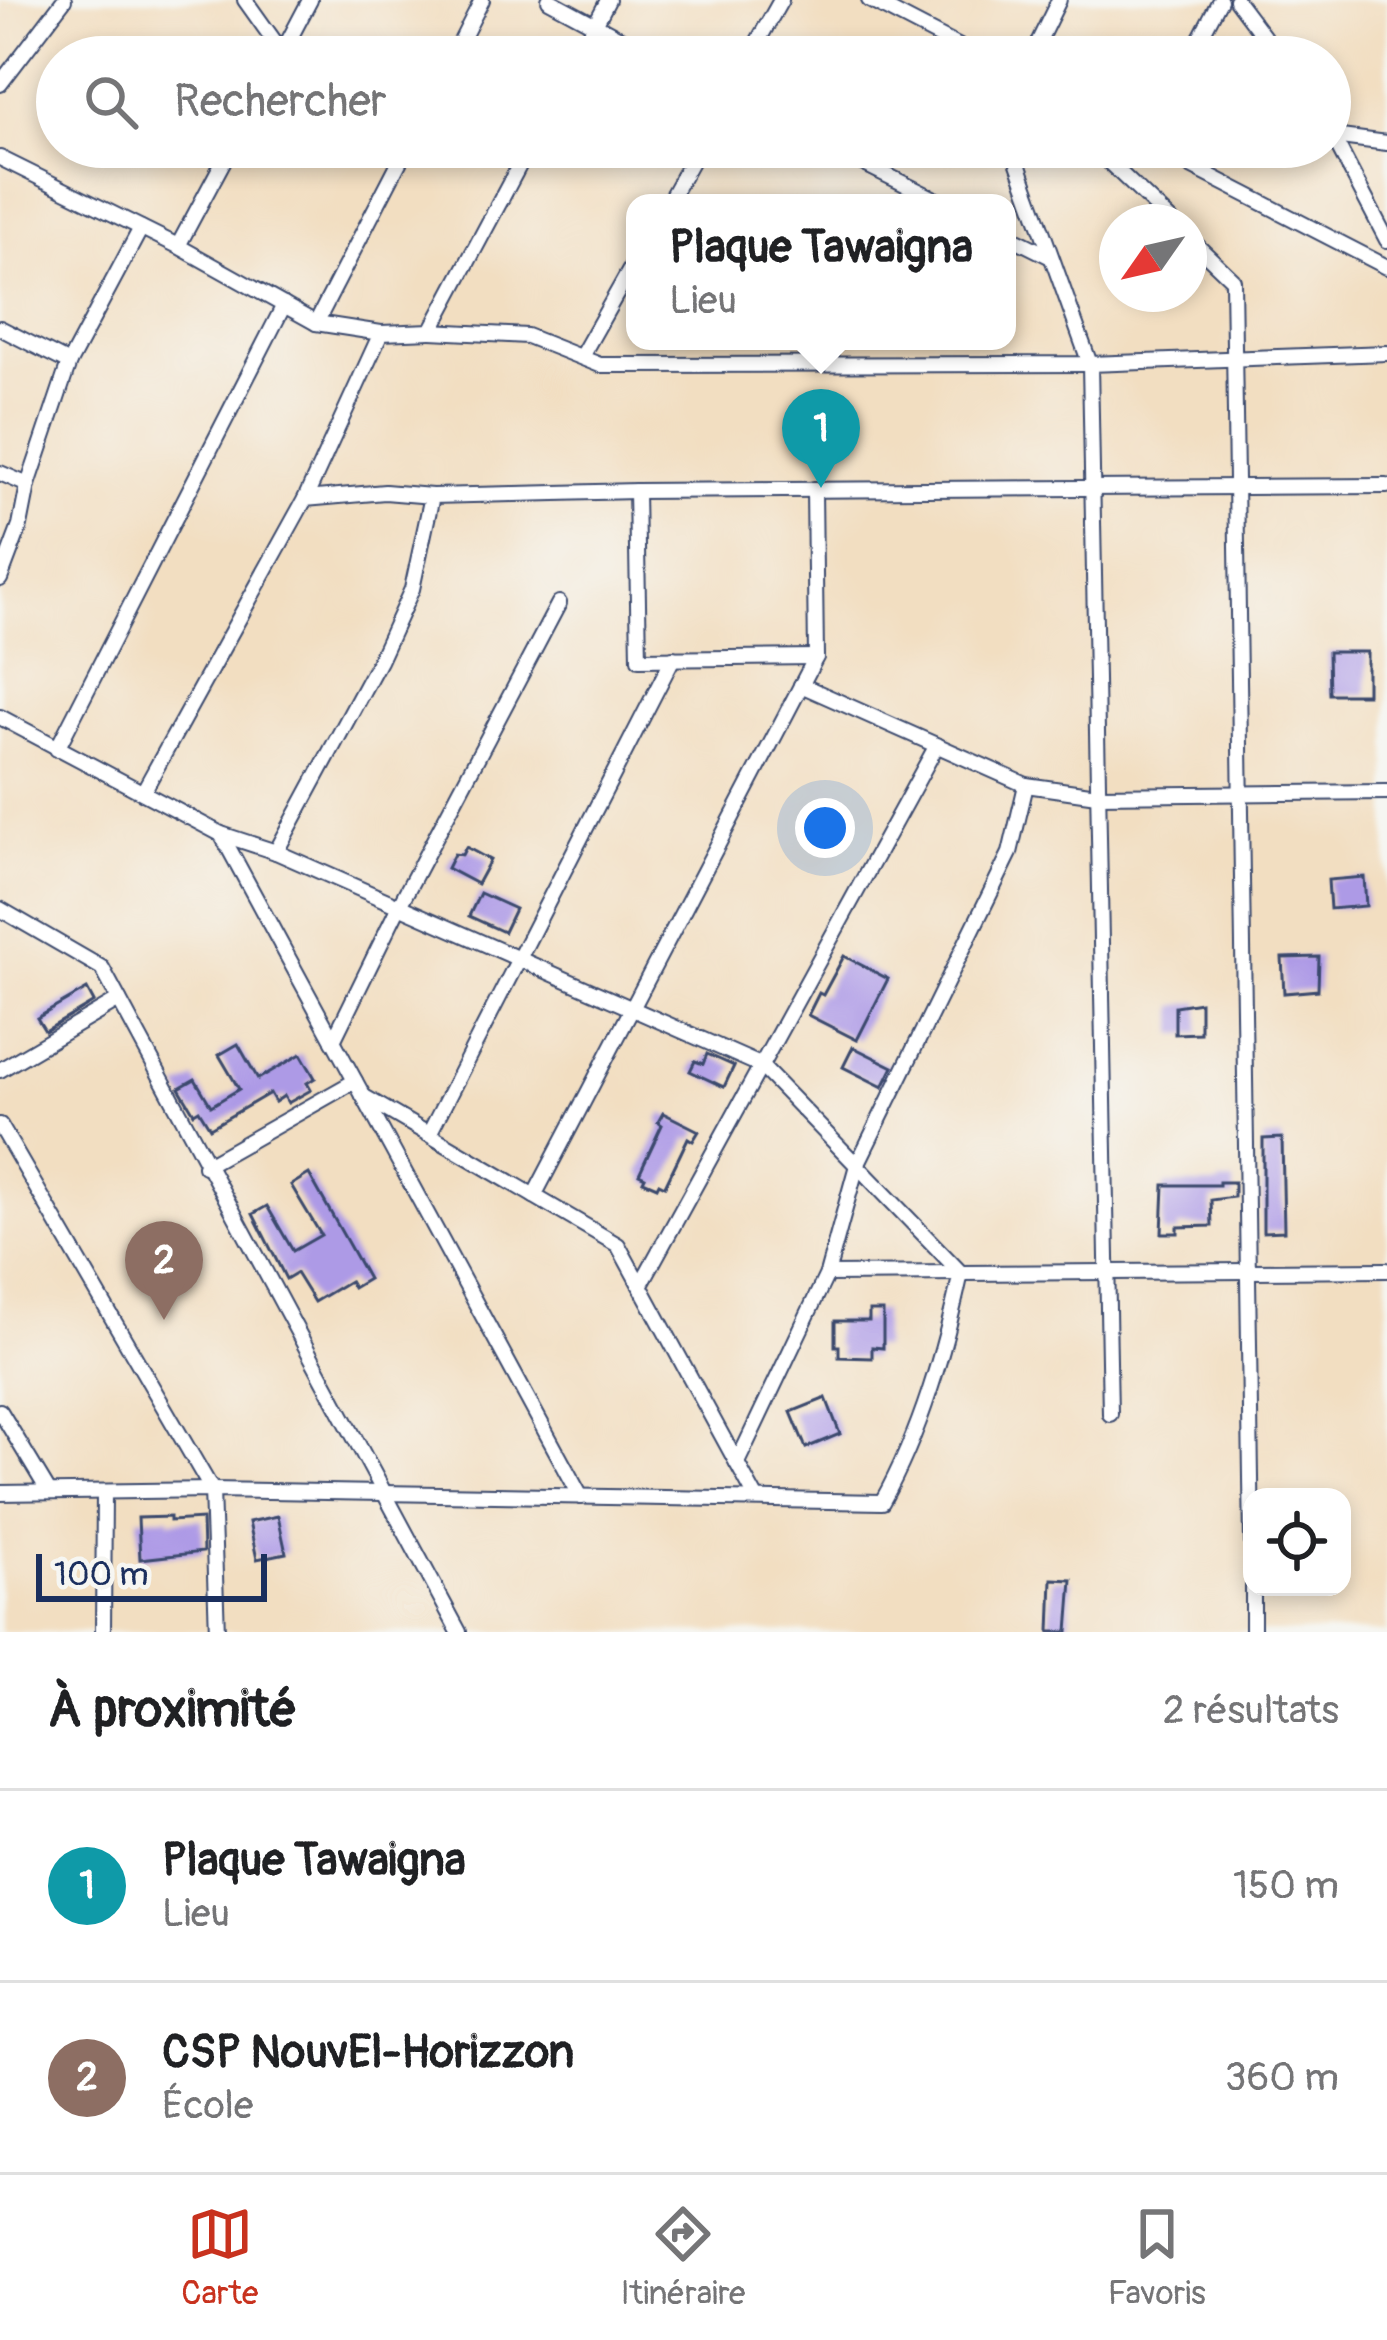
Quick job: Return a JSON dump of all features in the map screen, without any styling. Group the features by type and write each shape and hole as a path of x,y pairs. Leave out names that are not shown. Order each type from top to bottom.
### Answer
{"street":[{"path":"37,36 64,0"},
{"path":"245,0 269,36"},
{"path":"291,36 310,0"},
{"path":"464,36 482,0"},
{"path":"548,0 616,36"},
{"path":"589,36 608,0"},
{"path":"761,36 781,0"},
{"path":"869,0 939,36"},
{"path":"1041,36 1059,0"},
{"path":"1201,36 1220,0"},
{"path":"1236,0 1263,36"},
{"path":"0,84 36,37"},
{"path":"1351,137 1387,143"},
{"path":"0,158 178,246 316,323 381,333 527,336 600,365 1090,364 1387,353"},
{"path":"178,246 220,168"},
{"path":"316,323 396,168"},
{"path":"431,331 519,168"},
{"path":"872,168 925,194"},
{"path":"1020,168 1090,364 1110,1414"},
{"path":"1115,168 1153,204"},
{"path":"1195,168 1387,267"},
{"path":"1350,168 1387,240"},
{"path":"0,578 69,363 141,228"},
{"path":"1016,239 1052,257"},
{"path":"1207,255 1233,280 1251,1488"},
{"path":"582,355 626,277"},
{"path":"57,749 284,305"},
{"path":"0,328 69,363"},
{"path":"143,792 305,500 381,333"},
{"path":"0,473 28,485"},
{"path":"305,500 385,492 432,496 637,490 1387,486"},
{"path":"534,1196 816,658 814,489"},
{"path":"637,490 639,659 816,658"},
{"path":"275,852 379,661 412,589 432,496"},
{"path":"334,1041 399,906 559,603"},
{"path":"429,1134 673,658"},
{"path":"801,685 1026,785 1097,795 1387,792"},
{"path":"0,717 221,834 275,852 760,1065 962,1273"},
{"path":"640,1286 937,746"},
{"path":"737,1463 827,1274 856,1165 1010,853 1026,785"},
{"path":"221,834 581,1497"},
{"path":"0,909 102,968 459,1632"},
{"path":"0,1070 119,1000"},
{"path":"359,1089 618,1245 756,1498"},
{"path":"205,1166 359,1089"},
{"path":"0,1125 212,1490 218,1632"},
{"path":"827,1274 1387,1270"},
{"path":"0,1493 212,1490 882,1502 930,1387 962,1273"},
{"path":"0,1411 50,1492"},
{"path":"103,1632 104,1492"},
{"path":"1252,1596 1253,1632"}],"building":[{"path":"1328,652 1367,652 1367,694 1329,694"},
{"path":"466,847 490,860 477,884 447,868 454,854 462,855"},
{"path":"1364,877 1366,906 1330,909 1328,880"},
{"path":"480,893 515,909 504,932 469,916"},
{"path":"844,956 888,979 857,1040 808,1015"},
{"path":"1319,957 1318,990 1284,993 1282,958"},
{"path":"87,989 94,1002 45,1031 37,1018"},
{"path":"1200,1002 1200,1033 1175,1034 1175,1006"},
{"path":"238,1044 258,1079 301,1054 315,1078 307,1083 311,1090 288,1103 284,1096 275,1102 270,1093 210,1128 179,1088 195,1079 211,1106 239,1089 219,1055"},
{"path":"853,1047 893,1067 883,1087 843,1067"},
{"path":"707,1054 734,1066 724,1087 690,1071 695,1061 703,1064"},
{"path":"663,1113 699,1131 693,1141 688,1138 665,1186 659,1183 657,1187 639,1174"},
{"path":"1282,1138 1284,1231 1263,1232 1263,1139"},
{"path":"309,1174 368,1279 353,1288 349,1281 314,1302 296,1273 286,1279 253,1214 267,1206 293,1251 321,1235 291,1185"},
{"path":"1234,1182 1234,1197 1211,1200 1212,1226 1178,1227 1178,1233 1162,1233 1164,1185"},
{"path":"869,1311 883,1311 883,1348 872,1347 872,1358 839,1357 835,1321 869,1321"},
{"path":"826,1398 840,1434 806,1448 791,1412"},
{"path":"278,1516 286,1553 257,1559 249,1522"},
{"path":"170,1517 170,1521 202,1519 203,1552 140,1559 138,1518"},
{"path":"1052,1579 1072,1580 1068,1632 1050,1632"}],"place":[{"name":"Plaque Tawaigna","path":"821,488"},
{"name":"CSP NouvEl-Horizzon","path":"164,1320"}]}
